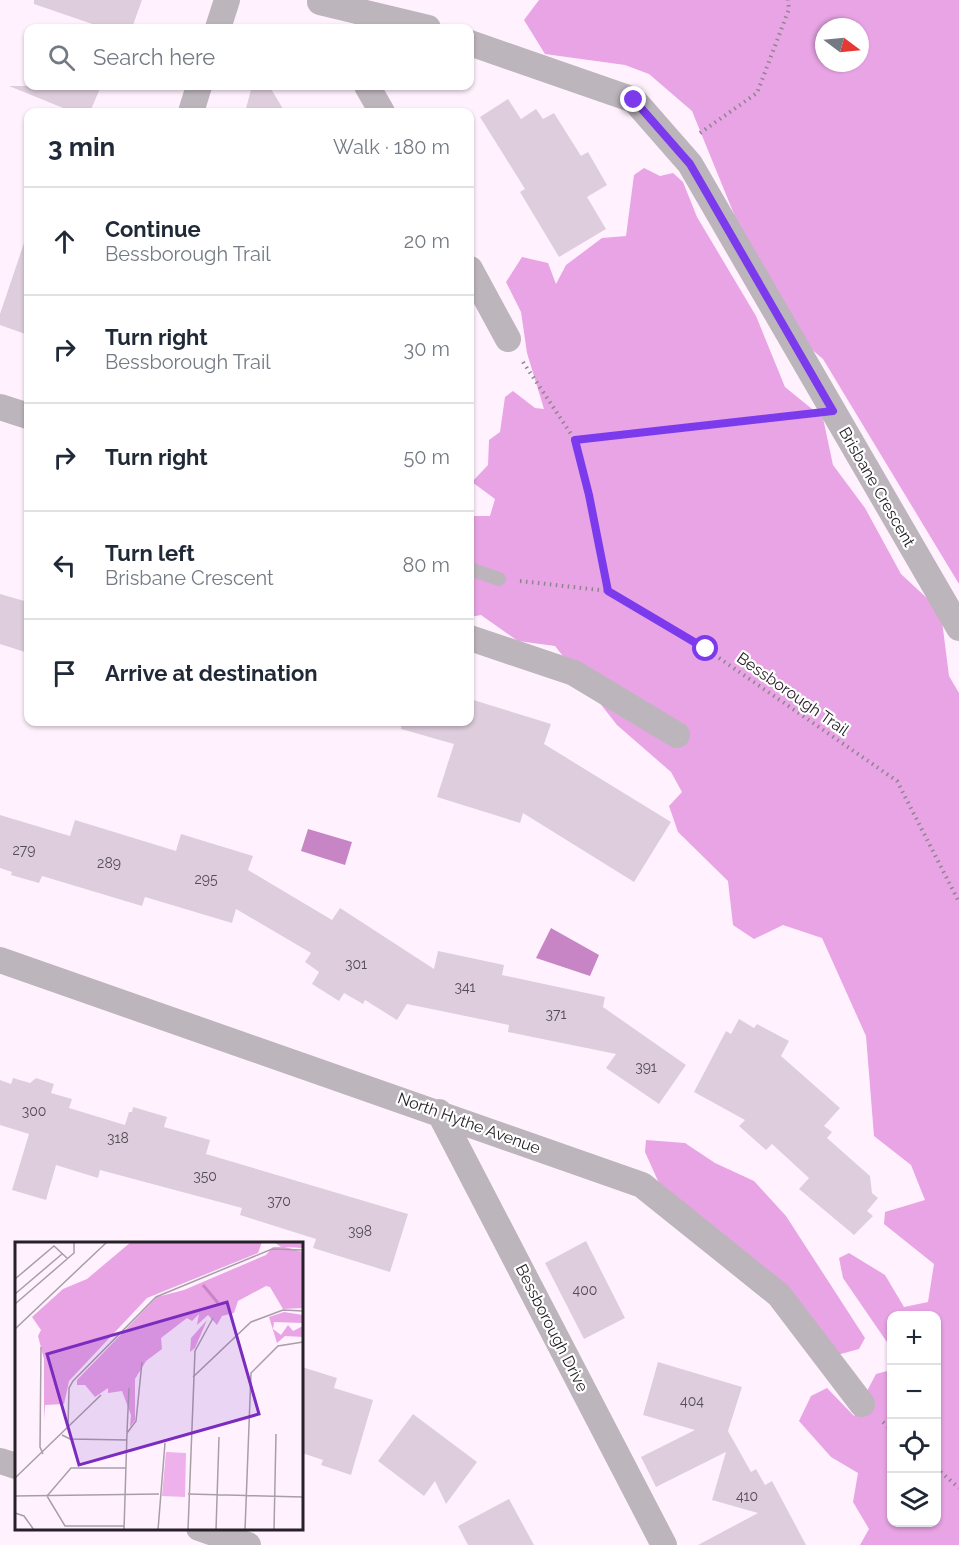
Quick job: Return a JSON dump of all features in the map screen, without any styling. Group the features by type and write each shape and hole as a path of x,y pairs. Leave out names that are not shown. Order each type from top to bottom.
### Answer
{"street":[{"path":"219,24 227,0"},
{"path":"320,1 333,24"},
{"path":"320,1 412,24"},
{"name":"Brisbane Crescent","path":"474,44 634,100 677,148 690,164 959,628"},
{"path":"192,108 198,90"},
{"path":"369,90 380,108"},
{"path":"474,276 508,339"},
{"path":"0,407 24,415"},
{"path":"474,639 574,673 677,735"},
{"name":"North Hythe Avenue","path":"0,960 642,1185 779,1295 862,1404"},
{"name":"Bessborough Drive","path":"439,1112 664,1545"},
{"path":"0,1461 15,1466"},
{"path":"205,1530 248,1545"}],"lane":[{"path":"474,570 499,579"}],"path":[{"path":"677,148 757,93 789,9 788,0"},
{"path":"499,579 608,591 589,495 575,440 508,339"},
{"path":"575,440 833,411"},
{"name":"Bessborough Trail","path":"608,591 706,649 897,780 959,902"},
{"path":"941,1472 959,1488"}],"shaded area":[{"path":"539,0 959,0 959,584 823,359 803,342 747,246 692,111 649,74 625,65 545,54 524,20"},
{"path":"644,168 660,176 673,173 683,182 697,217 756,316 785,387 823,418 833,465 865,508 901,574 930,601 942,621 949,676 959,693 959,1545 860,1545 869,1529 853,1502 858,1473 831,1457 799,1421 811,1396 827,1388 854,1416 876,1374 887,1371 887,1527 941,1527 941,1311 887,1311 887,1342 843,1278 839,1258 849,1253 885,1275 904,1307 928,1302 934,1264 884,1224 885,1212 925,1200 911,1165 874,1136 866,1036 822,938 783,925 754,939 733,925 728,881 678,832 669,806 682,792 671,772 617,725 555,646 518,641 481,615 474,616 474,516 490,516 495,499 474,483 474,480 488,465 489,440 500,432 505,397 513,391 535,408 544,409 527,353 521,312 506,282 522,257 548,263 556,284 566,265 602,238 626,236 634,175"},
{"path":"308,829 352,842 345,865 301,851"},
{"path":"551,928 599,955 590,976 536,958"},
{"path":"646,1140 685,1143 715,1163 754,1181 786,1216 865,1338 859,1349 837,1355 663,1192 645,1152"}],"building":[{"path":"34,0 142,0 133,24 92,24 34,4"},
{"path":"9,86 24,86 24,90 99,90 92,108 63,108"},
{"path":"251,90 272,90 283,108 246,108"},
{"path":"508,99 521,119 536,109 543,119 554,113 581,156 588,152 607,185 587,197 606,229 559,257 520,192 525,189 480,117"},
{"path":"24,243 24,334 0,325 0,314"},
{"path":"0,594 24,601 24,652 0,644"},
{"path":"474,700 551,724 544,744 671,822 634,882 523,813 520,823 437,797 454,744 401,729 401,726 474,726"},
{"path":"0,815 70,836 75,820 176,851 181,834 253,856 248,870 332,920 340,908 434,969 438,951 504,965 502,975 605,997 603,1007 686,1065 659,1104 606,1068 616,1054 508,1032 509,1025 407,1004 397,1020 365,1000 363,1004 344,993 339,1001 312,984 319,972 305,962 311,953 236,909 232,923 145,897 142,906 42,876 39,883 11,875 12,872 0,868"},
{"path":"739,1019 754,1028 757,1024 789,1041 781,1056 840,1108 824,1126 832,1132 827,1138 870,1176 872,1193 878,1198 867,1211 873,1216 854,1235 799,1189 809,1178 772,1144 766,1150 739,1126 745,1120 694,1092 726,1031 731,1034"},
{"path":"13,1078 30,1083 36,1078 54,1084 51,1093 72,1099 69,1108 125,1125 133,1107 167,1117 164,1127 210,1140 206,1154 408,1214 390,1272 313,1248 316,1239 240,1215 242,1208 100,1170 98,1178 56,1165 46,1200 12,1190 29,1134 0,1125 0,1080 11,1084"},
{"path":"586,1241 625,1318 584,1339 545,1263"},
{"path":"658,1362 742,1387 728,1431 751,1472 756,1469 765,1485 772,1481 806,1545 698,1545 758,1513 712,1500 726,1452 656,1487 641,1457 695,1430 643,1415"},
{"path":"303,1367 337,1378 334,1388 373,1400 351,1475 321,1465 323,1460 303,1453"},
{"path":"413,1414 477,1462 446,1504 435,1481 424,1496 378,1461"},
{"path":"509,1499 534,1545 468,1545 458,1526"}],"route":[{"path":"634,100 690,164 833,411 575,440 589,495 608,591 706,649"}]}
